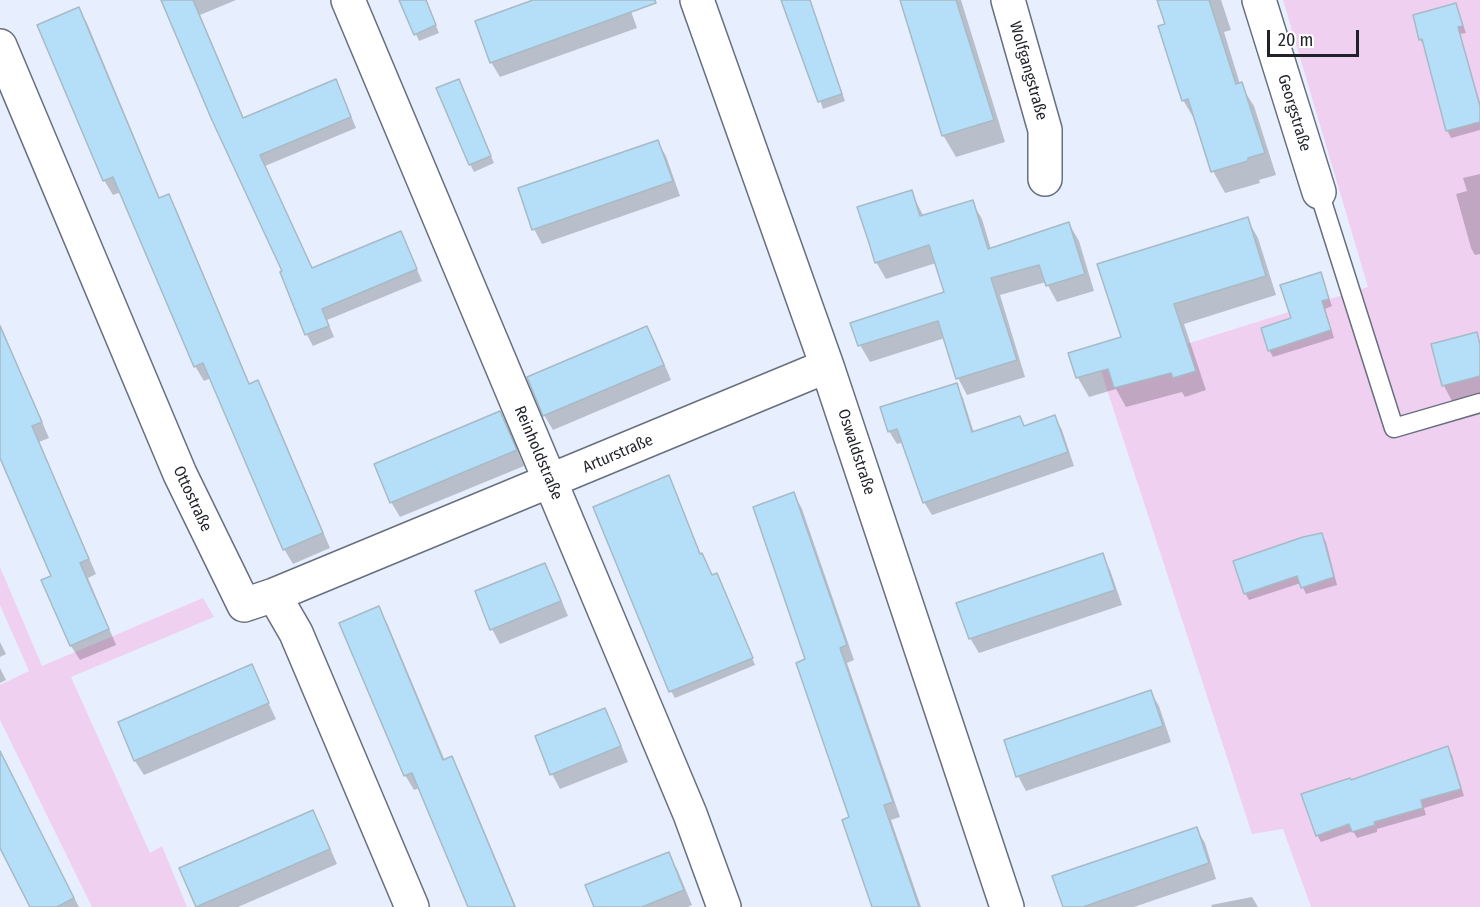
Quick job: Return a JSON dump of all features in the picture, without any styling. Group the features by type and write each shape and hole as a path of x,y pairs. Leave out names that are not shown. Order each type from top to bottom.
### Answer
{"street":[{"name":"Reinholdstraße","path":"348,0 690,814 724,907"},
{"name":"Oswaldstraße","path":"697,0 827,366 1007,907"},
{"name":"Wolfgangstraße","path":"1008,0 1045,130 1045,179"},
{"name":"Georgstraße","path":"1259,0 1319,192"},
{"name":"Ottostraße","path":"0,46 180,474 244,605 274,595"},
{"name":"Arturstraße","path":"274,595 827,366"},
{"path":"274,595 296,633 412,907"}],"lane":[{"path":"1319,192 1394,428 1480,403"}],"shaded area":[{"path":"1283,0 1480,0 1480,907 1311,907 1283,829 1252,834 1101,371 1368,287"},
{"path":"0,567 42,666 203,598 214,617 71,677 150,853 162,846 187,907 92,907 0,720 0,685 29,671 0,605"}],"building":[{"path":"161,0 193,0 243,118 336,79 351,117 260,155 312,268 401,231 417,269 322,309 329,326 305,335 280,272 282,271 211,118"},
{"path":"399,0 426,0 436,25 414,35"},
{"path":"533,0 655,0 656,3 490,63 475,21"},
{"path":"781,0 810,0 842,94 818,102"},
{"path":"900,0 956,0 994,120 942,136"},
{"path":"1157,0 1209,0 1236,84 1242,82 1265,153 1248,158 1248,161 1211,172 1188,99 1182,101 1158,26 1165,24"},
{"path":"1456,3 1463,26 1458,27 1480,106 1480,122 1446,131 1422,39 1419,40 1413,15"},
{"path":"79,7 159,198 169,194 249,384 258,380 323,533 283,550 203,363 194,367 113,177 103,181 37,25"},
{"path":"459,79 491,156 469,165 436,88"},
{"path":"658,140 673,181 532,230 518,188"},
{"path":"912,190 920,216 973,200 988,249 1069,222 1085,274 1046,286 1039,265 991,278 1017,360 956,379 938,321 858,346 850,323 944,292 929,245 875,263 857,207"},
{"path":"1248,217 1266,276 1174,304 1196,371 1173,378 1171,373 1114,388 1108,369 1076,378 1068,353 1121,337 1097,264"},
{"path":"1321,272 1329,299 1322,301 1331,330 1268,351 1261,328 1291,318 1280,285"},
{"path":"0,326 42,422 32,426 89,559 80,563 109,629 70,646 41,580 51,576 0,458"},
{"path":"647,326 664,365 543,416 527,377"},
{"path":"1477,332 1480,345 1480,376 1442,386 1431,344"},
{"path":"957,383 972,432 1020,416 1024,426 1055,415 1068,452 923,503 897,429 888,432 880,407"},
{"path":"500,411 517,450 390,503 374,464"},
{"path":"669,475 700,554 702,553 712,575 717,573 753,658 669,692 593,507"},
{"path":"794,492 847,645 840,648 893,802 884,805 919,907 872,907 842,820 849,817 796,663 805,659 753,507"},
{"path":"1322,533 1334,577 1301,588 1297,576 1244,594 1233,561 1303,537"},
{"path":"1103,553 1115,590 969,639 956,603"},
{"path":"545,563 561,601 490,630 475,591"},
{"path":"379,606 443,760 452,756 515,907 468,907 412,773 404,776 339,623"},
{"path":"252,664 269,703 134,761 118,722"},
{"path":"1151,690 1163,726 1016,777 1004,740"},
{"path":"605,708 621,746 550,775 535,736"},
{"path":"1448,746 1461,789 1421,800 1423,808 1374,822 1375,825 1352,832 1349,824 1316,836 1301,794 1350,778 1351,780"},
{"path":"0,751 74,898 57,907 30,907 0,848"},
{"path":"313,810 330,849 196,907 179,868"},
{"path":"1197,827 1209,863 1083,907 1063,907 1052,876"},
{"path":"669,852 684,890 642,907 594,907 585,885"}]}
